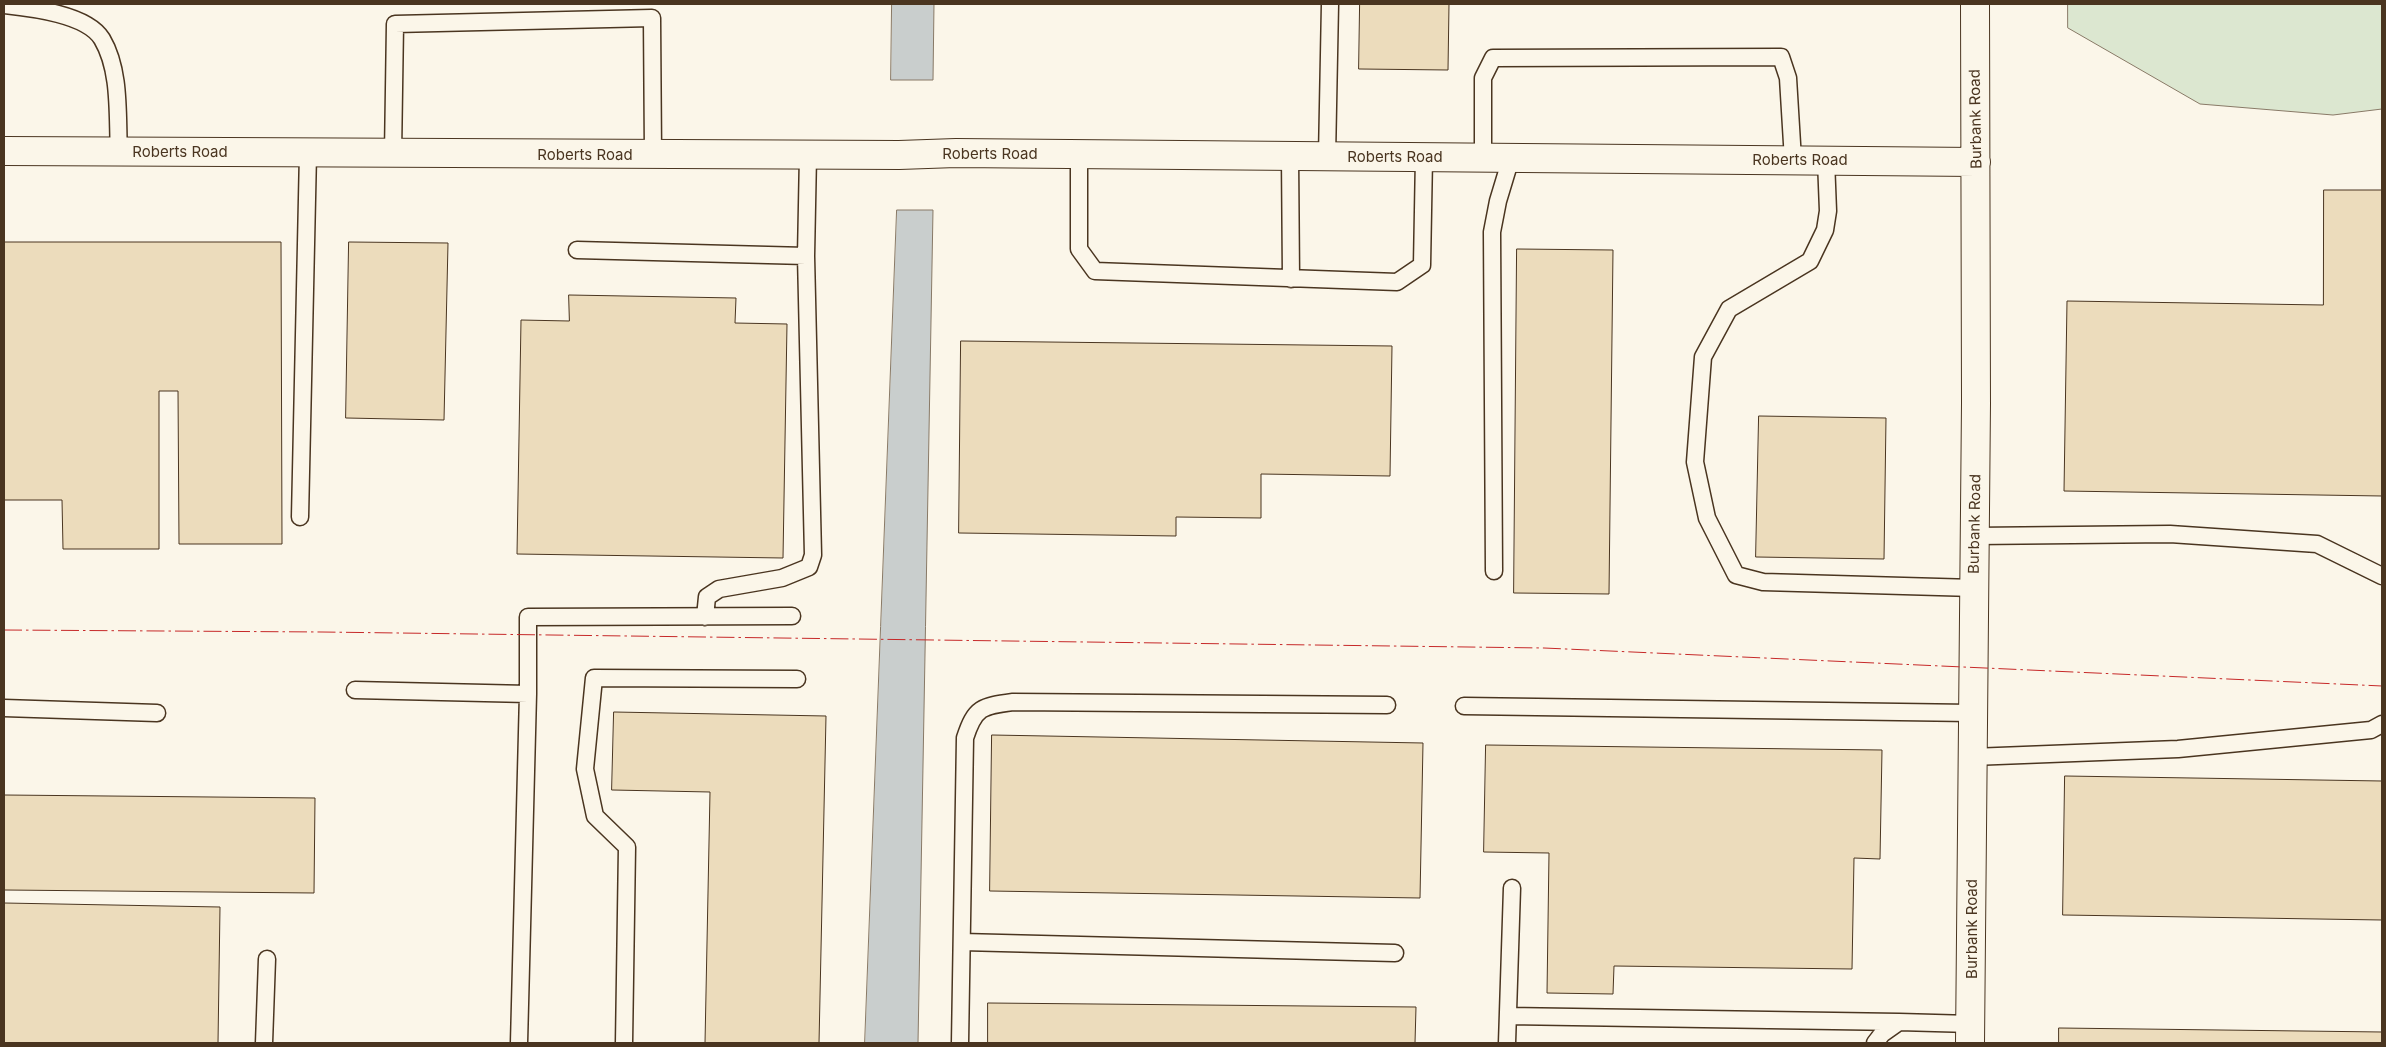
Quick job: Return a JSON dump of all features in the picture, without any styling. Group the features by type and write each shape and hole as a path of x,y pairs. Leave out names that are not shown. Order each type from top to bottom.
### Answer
{"street":[{"name":"Burbank Road","path":"1971,1034 1976,162 1975,4"},
{"name":"Roberts Road","path":"4,151 653,155 1079,154 1976,162"}],"lane":[{"path":"1327,157 1330,4"},
{"path":"4,5 39,9 81,21 102,38 114,71 119,152"},
{"path":"393,154 394,24 652,18 653,155"},
{"path":"1483,158 1483,78 1493,58 1781,57 1788,78 1793,160"},
{"path":"300,517 308,153"},
{"path":"1079,154 1079,249 1095,271 1397,282 1422,265 1424,157"},
{"path":"705,617 707,597 718,589 782,578 809,567 813,555 806,256 808,155"},
{"path":"1290,156 1291,279"},
{"path":"1494,571 1492,232 1498,201 1511,158"},
{"path":"1826,160 1828,212 1824,230 1810,261 1729,309 1703,357 1695,462 1707,518 1736,575 1763,582 1974,588"},
{"path":"576,250 806,256"},
{"path":"1974,536 2170,534 2317,544 2382,576"},
{"path":"519,1043 528,694 528,617 792,616"},
{"path":"624,1043 627,847 595,816 585,769 594,678 798,679"},
{"path":"355,690 528,694"},
{"path":"960,1043 965,738 972,717 990,705 1013,702 1387,705"},
{"path":"1464,706 1972,713"},
{"path":"4,708 157,714"},
{"path":"1972,757 2178,749 2371,730 2382,724"},
{"path":"1507,1043 1512,888"},
{"path":"962,942 1395,953"},
{"path":"264,1043 267,958"},
{"path":"1508,1016 1899,1022 1971,1034"},
{"path":"1875,1043 1882,1034 1899,1022"}],"green space":[{"path":"2068,4 2382,4 2382,109 2333,115 2200,104 2068,28"}],"shaded area":[{"path":"892,4 934,4 933,80 891,80"},
{"path":"897,210 933,210 918,1043 865,1043"}],"building":[{"path":"1360,4 1449,4 1448,70 1359,69"},
{"path":"2324,190 2382,190 2382,496 2064,491 2067,301 2323,305"},
{"path":"4,242 281,242 282,544 179,544 178,391 159,391 159,549 63,549 62,500 4,500"},
{"path":"349,242 448,243 444,420 346,418"},
{"path":"1517,249 1613,250 1609,594 1514,593"},
{"path":"569,295 736,298 735,323 787,324 783,558 517,554 521,320 569,321"},
{"path":"961,341 1392,346 1390,476 1261,474 1261,518 1176,517 1176,536 959,533"},
{"path":"1759,416 1886,418 1884,559 1756,557"},
{"path":"614,712 826,716 819,1043 705,1043 710,792 612,790"},
{"path":"992,735 1423,743 1420,898 990,891"},
{"path":"1486,745 1882,750 1880,859 1854,858 1852,969 1614,966 1613,994 1547,993 1549,853 1484,852"},
{"path":"2065,776 2382,781 2382,920 2063,915"},
{"path":"4,795 315,798 314,893 4,890"},
{"path":"4,903 220,907 218,1043 4,1043"},
{"path":"988,1003 1416,1007 1415,1043 988,1043"},
{"path":"2059,1028 2382,1032 2382,1043 2059,1043"}],"power":[{"path":"4,630 322,632 1544,648 2382,686"}]}
